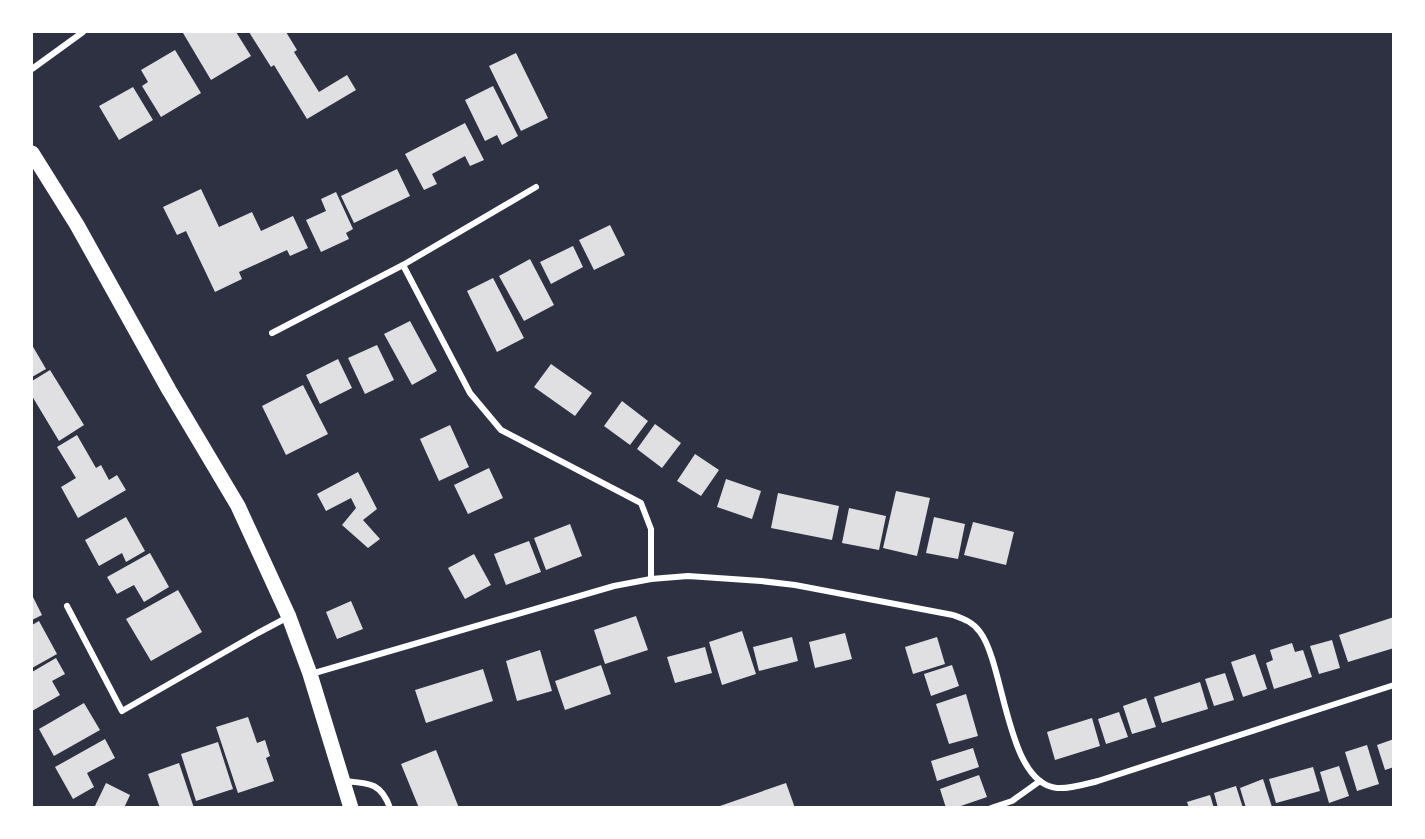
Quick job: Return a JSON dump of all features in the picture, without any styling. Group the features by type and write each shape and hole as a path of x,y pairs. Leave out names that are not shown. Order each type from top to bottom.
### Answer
{"main road":[{"path":"32,153 77,225 169,390 238,506 289,617 310,674 351,807"}],"street":[{"path":"32,69 83,32"},
{"path":"272,333 403,265 536,187"},
{"path":"403,265 470,393 501,430 641,504 651,529 651,579"},
{"path":"310,674 614,586 651,579 688,576 795,585 953,615 972,622 982,634 989,653 1019,752 1028,768 1040,781 1055,788 1073,787 1098,781 1394,685"},
{"path":"67,606 123,711 289,617"},
{"path":"344,781 371,783 385,795 390,807"},
{"path":"991,807 1012,801 1040,781"}],"building":[{"path":"236,32 251,56 211,80 183,33"},
{"path":"249,32 286,32 297,50 294,52 319,92 347,75 356,90 307,119 274,65 271,67"},
{"path":"175,50 201,93 161,117 142,86 148,82 141,70"},
{"path":"516,53 548,118 521,131 489,66"},
{"path":"493,86 518,136 502,145 497,135 485,141 465,100"},
{"path":"133,87 153,120 119,140 99,106"},
{"path":"465,123 484,160 470,166 465,156 432,174 437,184 424,190 405,154"},
{"path":"397,169 410,196 354,223 341,196"},
{"path":"201,189 219,227 252,212 261,231 293,216 308,248 290,256 287,250 239,272 242,279 215,292 186,231 177,235 163,207"},
{"path":"336,192 353,229 346,233 349,239 321,252 306,220 326,211 321,199"},
{"path":"610,225 625,255 594,270 579,240"},
{"path":"573,246 583,267 551,284 540,262"},
{"path":"530,259 554,305 524,321 499,276"},
{"path":"493,278 524,338 497,352 467,291"},
{"path":"410,321 437,371 412,385 384,334"},
{"path":"32,345 46,369 32,377"},
{"path":"377,345 394,380 365,394 348,358"},
{"path":"338,359 352,388 320,404 306,375"},
{"path":"551,364 592,393 575,416 534,387"},
{"path":"50,370 84,425 59,441 32,396 32,381"},
{"path":"303,385 328,434 286,455 262,406"},
{"path":"622,401 648,421 630,445 604,426"},
{"path":"655,424 681,443 662,468 637,449"},
{"path":"450,425 469,467 439,481 420,439"},
{"path":"77,435 96,468 101,465 109,480 117,475 126,490 78,518 61,487 76,478 57,447"},
{"path":"695,454 719,470 701,496 677,481"},
{"path":"489,468 503,498 468,514 454,485"},
{"path":"358,472 377,509 363,520 380,539 368,548 342,525 356,508 351,498 326,511 317,494"},
{"path":"726,479 761,491 752,519 717,507"},
{"path":"896,491 930,498 917,556 883,548"},
{"path":"778,493 839,506 832,540 771,528"},
{"path":"849,508 886,516 879,550 842,543"},
{"path":"126,517 145,551 126,562 122,553 99,566 85,540"},
{"path":"934,517 965,524 958,559 926,553"},
{"path":"973,522 1014,532 1006,565 964,555"},
{"path":"570,524 582,556 546,570 534,538"},
{"path":"529,541 541,572 506,585 494,554"},
{"path":"150,553 169,587 144,602 134,585 117,594 107,577"},
{"path":"474,554 491,585 465,599 448,568"},
{"path":"178,590 202,632 151,661 126,619"},
{"path":"32,595 42,615 32,620"},
{"path":"351,601 363,629 337,639 326,612"},
{"path":"636,616 648,650 605,664 594,630"},
{"path":"1394,617 1394,648 1348,662 1339,635"},
{"path":"39,621 57,654 32,668 32,625"},
{"path":"742,631 756,674 722,685 709,642"},
{"path":"845,633 852,659 815,668 809,642"},
{"path":"792,637 798,661 759,671 753,647"},
{"path":"937,637 945,664 913,674 905,647"},
{"path":"1332,640 1340,668 1319,674 1310,646"},
{"path":"1292,643 1295,652 1303,650 1312,677 1274,689 1266,663 1273,660 1270,650"},
{"path":"705,647 712,673 675,683 667,657"},
{"path":"540,650 552,691 517,701 506,661"},
{"path":"1255,654 1267,689 1243,697 1231,662"},
{"path":"56,658 65,674 52,681 60,695 32,711 32,672"},
{"path":"601,665 611,694 565,710 555,681"},
{"path":"952,665 959,686 931,696 924,674"},
{"path":"483,669 493,701 426,723 415,690"},
{"path":"1225,673 1234,700 1214,706 1205,679"},
{"path":"1200,682 1208,709 1162,723 1154,697"},
{"path":"966,694 978,736 949,744 936,704"},
{"path":"1146,698 1156,727 1132,734 1123,706"},
{"path":"84,703 100,730 54,756 39,729"},
{"path":"1119,712 1128,737 1106,744 1098,719"},
{"path":"248,717 257,743 265,740 270,756 266,758 274,781 238,793 216,727"},
{"path":"1092,718 1100,746 1055,760 1047,732"},
{"path":"105,739 115,758 87,773 94,787 73,799 55,767"},
{"path":"1394,739 1394,767 1385,770 1377,745"},
{"path":"218,742 233,789 196,801 181,754"},
{"path":"1367,745 1379,784 1357,791 1345,752"},
{"path":"973,748 979,767 937,781 931,761"},
{"path":"436,750 459,808 419,808 401,764"},
{"path":"179,763 194,808 160,808 148,774"},
{"path":"1339,766 1349,796 1329,803 1320,772"},
{"path":"1313,767 1320,791 1276,803 1269,779"},
{"path":"979,775 987,797 955,808 946,808 940,789"},
{"path":"1263,779 1272,807 1246,808 1240,788"},
{"path":"106,783 130,795 124,808 94,808"},
{"path":"786,783 795,808 717,808 717,807"},
{"path":"1236,786 1243,808 1218,808 1214,793"},
{"path":"1210,795 1214,808 1189,808 1187,802"}]}
